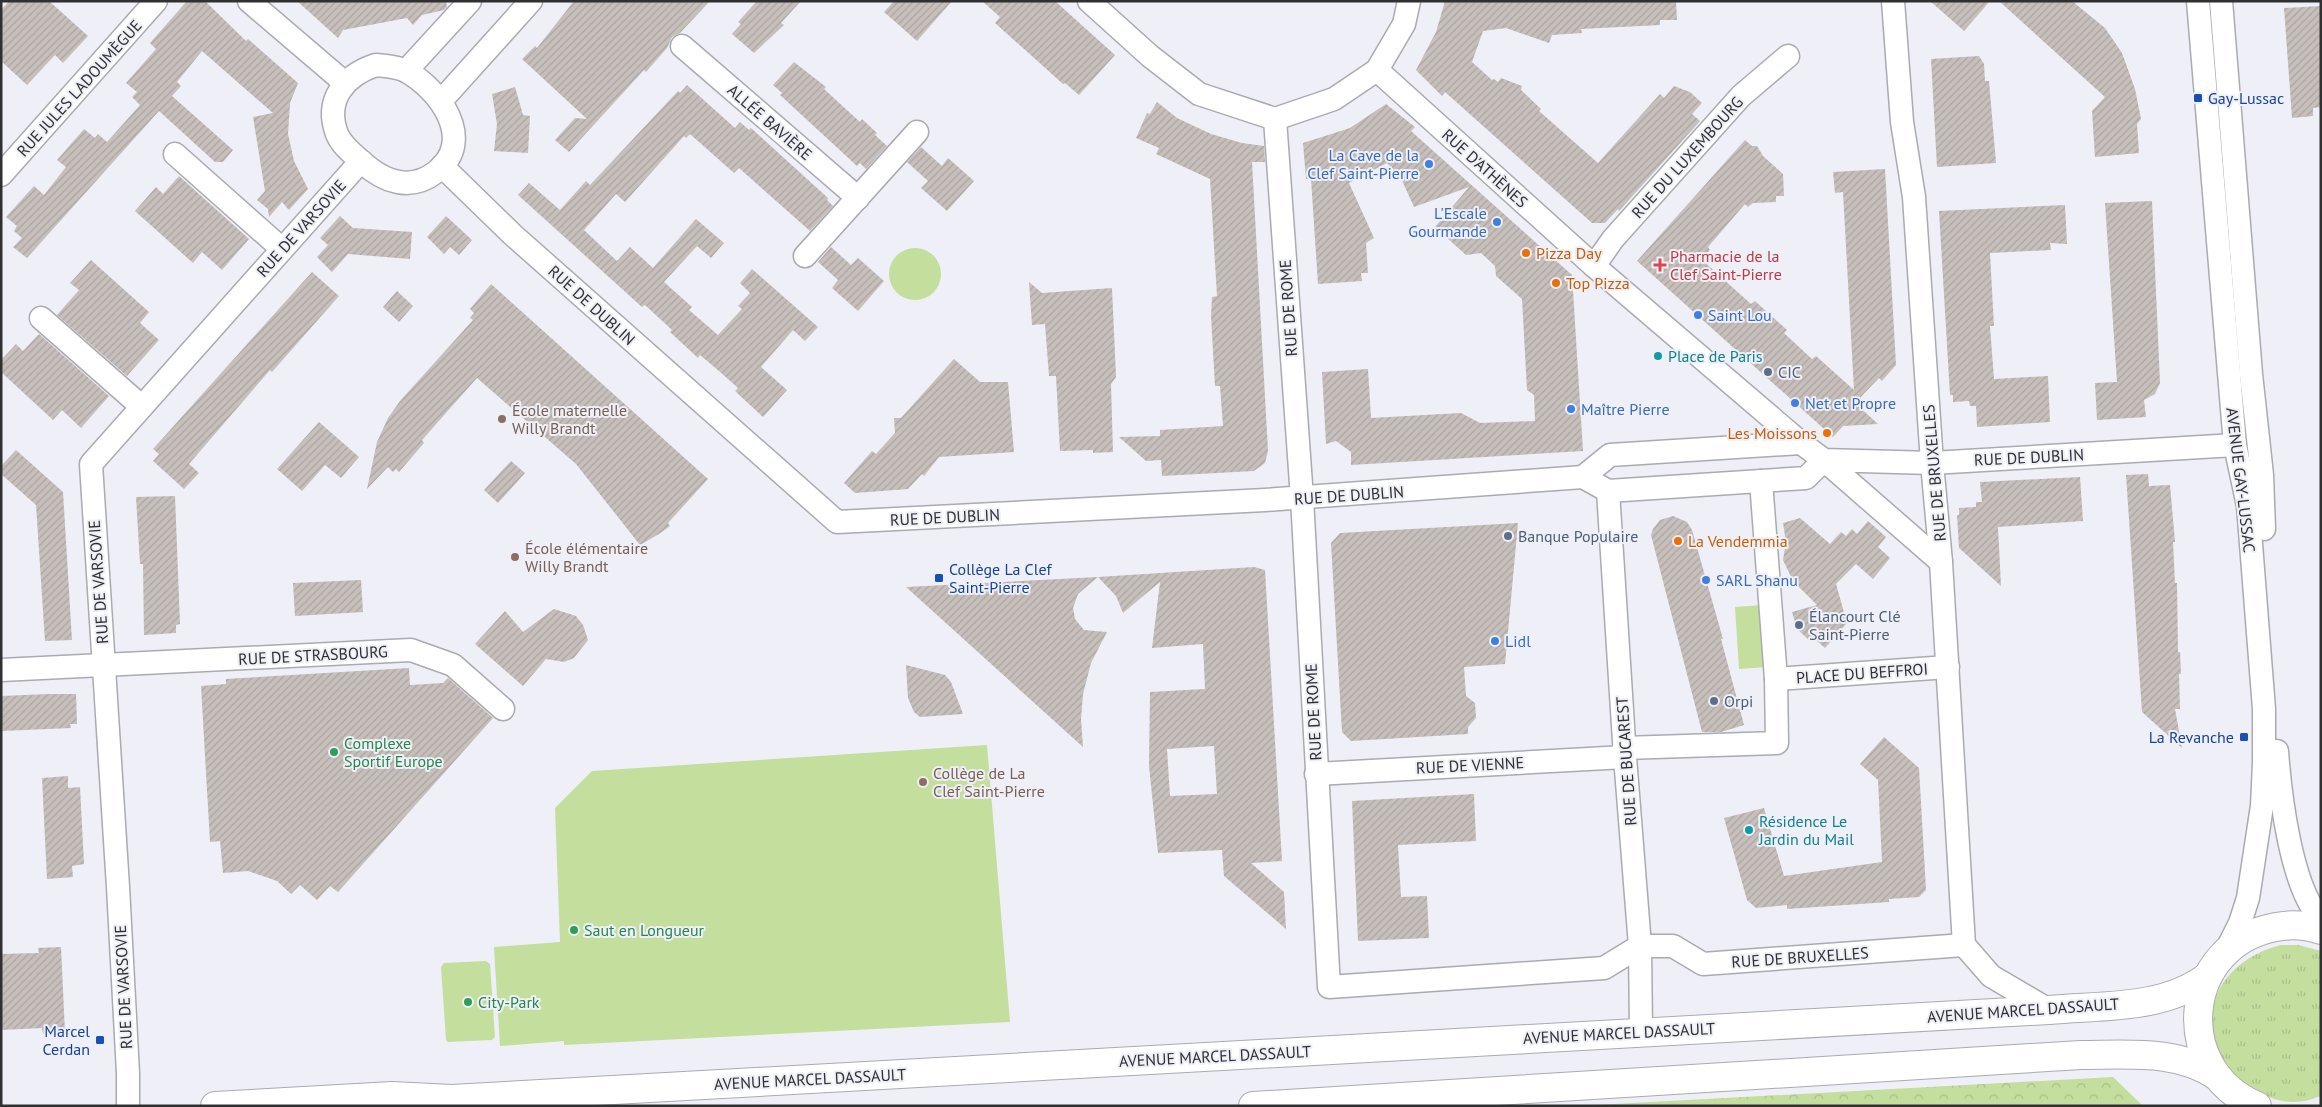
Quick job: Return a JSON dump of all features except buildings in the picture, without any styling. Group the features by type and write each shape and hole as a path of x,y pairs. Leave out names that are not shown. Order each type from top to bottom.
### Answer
{"main road":[{"path":"2257,1106 2234,1093 2218,1077 2205,1056 2198,1029 2199,1002 2208,976 2224,953 2237,942 2266,929 2299,925 2321,930"},
{"name":"AVENUE MARCEL DASSAULT","path":"215,1106 392,1096 462,1098 2049,1010 2158,1000 2186,991 2208,976"},
{"path":"1252,1106 2081,1055 2159,1056 2197,1064 2218,1077"}],"street":[{"name":"RUE JULES LADOUMÈGUE","path":"1,174 156,1"},
{"path":"250,1 345,83"},
{"path":"406,71 470,1"},
{"path":"441,101 531,1"},
{"path":"1089,1 1150,56 1199,94 1276,119 1334,99 1376,70 1404,24 1409,1"},
{"name":"RUE DE BRUXELLES","path":"1640,946 1672,946 1703,964 1964,945 1941,562 1932,463 1914,197 1902,122 1893,1"},
{"name":"AVENUE GAY-LUSSAC","path":"2198,1 2234,445 2248,506 2264,709 2262,806 2248,898 2240,923 2224,953"},
{"name":"AVENUE GAY-LUSSAC","path":"2221,1 2251,374 2262,475 2279,780 2301,888 2310,905 2321,919"},
{"name":"ALLÉE BAVIÈRE","path":"682,46 858,198"},
{"name":"RUE DU LUXEMBOURG","path":"1594,266 1613,239 1742,96 1788,56"},
{"path":"376,66 392,66 406,71 441,101 450,114 454,128 453,144 442,166 426,179 411,183 396,183 381,178 361,162 342,142 333,121 334,105 339,91 345,83 361,70 376,66"},
{"name":"RUE D'ATHÈNES","path":"1376,70 1594,266"},
{"name":"RUE DE ROME","path":"1276,119 1302,498 1329,987 1604,968 1640,946"},
{"path":"805,256 917,132"},
{"path":"175,154 282,249"},
{"name":"RUE DE VARSOVIE","path":"128,1106 128,1073 118,888 91,464 361,162"},
{"name":"RUE DE DUBLIN","path":"442,166 513,235 837,522 1302,498 1582,477"},
{"path":"1594,266 1801,443 1824,460 1941,562"},
{"path":"41,318 141,406"},
{"path":"1801,443 1610,455 1582,477 1608,491 1806,478 1824,460"},
{"name":"RUE DE DUBLIN","path":"1824,460 1932,463 2234,445"},
{"name":"PLACE DU BEFFROI","path":"1625,752 1777,743 1776,679 1761,480"},
{"name":"RUE DE BUCAREST","path":"1608,491 1640,946 1641,1032"},
{"name":"RUE DE STRASBOURG","path":"1,670 411,650 453,665 503,709"},
{"name":"PLACE DU BEFFROI","path":"1776,679 1948,667"},
{"name":"RUE DE VIENNE","path":"1316,774 1625,752"},
{"path":"1964,945 1991,976 2049,1010"}],"green space":[{"path":"910,248 920,248 934,255 941,269 941,279 934,293 920,300 910,300 900,296 893,289 889,279 889,269 893,259 900,252"},
{"path":"1777,604 1781,666 1739,669 1735,607"},
{"path":"987,745 1010,1022 564,1045 564,1041 500,1046 494,947 560,942 555,808 592,771"},
{"path":"2281,945 2298,945 2321,951 2321,1096 2302,1101 2284,1101 2266,1096 2232,1075 2225,1067 2213,1034 2212,1016 2215,1000 2222,984 2233,971 2247,960 2263,951"},
{"name":"City-Park","path":"486,961 490,964 495,1037 492,1040 448,1042 446,1040 441,967 444,963"},
{"path":"2113,1077 2143,1106 1577,1106"}],"place":[{"name":"Gay-Lussac","path":"2198,98"},
{"name":"La Cave de la Clef Saint-Pierre","path":"1429,164"},
{"name":"L'Escale Gourmande","path":"1497,222"},
{"name":"Pizza Day","path":"1526,253"},
{"name":"Pharmacie de la Clef Saint-Pierre","path":"1660,265"},
{"name":"Top Pizza","path":"1556,283"},
{"name":"Saint Lou","path":"1698,315"},
{"name":"Place de Paris","path":"1658,356"},
{"name":"CIC","path":"1768,372"},
{"name":"Net et Propre","path":"1795,403"},
{"name":"Maître Pierre","path":"1571,409"},
{"name":"École maternelle Willy Brandt","path":"502,419"},
{"name":"Les Moissons","path":"1827,433"},
{"name":"Banque Populaire","path":"1508,536"},
{"name":"La Vendemmia","path":"1678,541"},
{"name":"École élémentaire Willy Brandt","path":"515,557"},
{"name":"Collège La Clef Saint-Pierre","path":"939,578"},
{"name":"SARL Shanu","path":"1706,580"},
{"name":"Élancourt Clé Saint-Pierre","path":"1799,625"},
{"name":"Lidl","path":"1495,641"},
{"name":"Orpi","path":"1714,701"},
{"name":"La Revanche","path":"2244,737"},
{"name":"Complexe Sportif Europe","path":"334,752"},
{"name":"Collège de La Clef Saint-Pierre","path":"923,782"},
{"name":"Résidence Le Jardin du Mail","path":"1749,830"},
{"name":"Saut en Longueur","path":"574,930"},
{"name":"City-Park","path":"468,1002"},
{"name":"Marcel Cerdan","path":"100,1040"}]}
